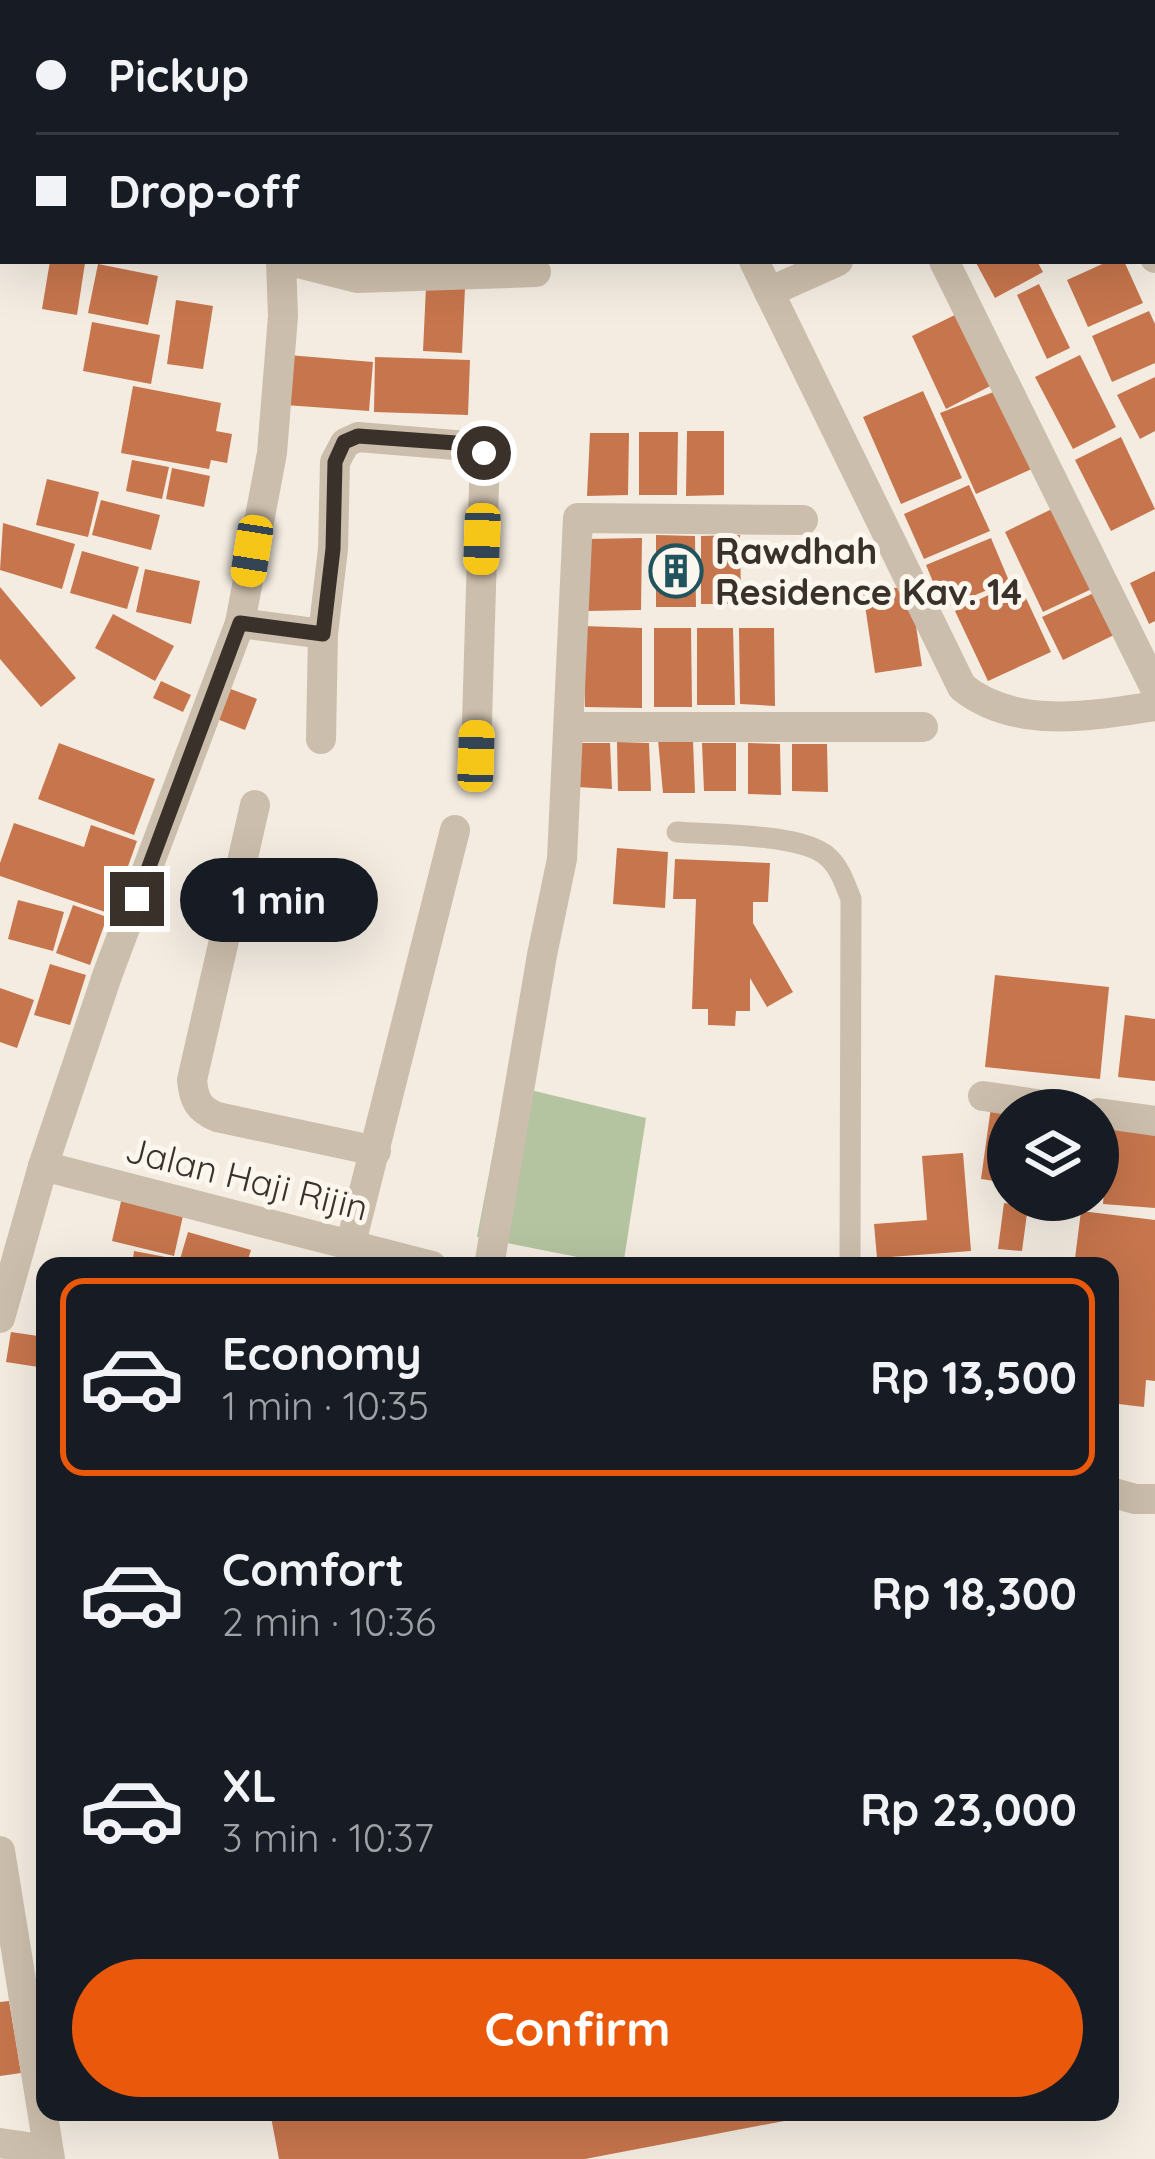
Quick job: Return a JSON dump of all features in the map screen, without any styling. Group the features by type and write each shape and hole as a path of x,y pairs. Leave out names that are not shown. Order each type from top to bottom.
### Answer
{"street":[{"path":"0,1318 6,1262 240,623 272,453 283,316 281,264"},
{"path":"302,264 357,278 536,272"},
{"path":"755,264 962,687 980,701 1029,713 1066,716 1155,706"},
{"path":"769,292 831,264"},
{"path":"945,264 1155,688"},
{"path":"321,739 335,462 344,442 358,436 479,447 484,453 476,756"},
{"path":"491,1257 562,859 578,518 803,520"},
{"path":"240,623 323,634"},
{"path":"570,727 923,727"},
{"path":"255,805 192,1080 194,1099 203,1111 217,1117 376,1151"},
{"path":"351,1243 455,830"},
{"path":"982,1096 987,1097"},
{"path":"1119,1116 1155,1121"},
{"name":"Jalan Haji Rijin","path":"43,1166 400,1257"},
{"path":"1119,1495 1155,1498"},
{"path":"0,1851 36,2024"},
{"path":"0,2143 49,2154 46,2121"}],"lane":[{"path":"677,832 800,843 826,854 851,899 850,1257"}],"green space":[{"path":"506,1084 646,1118 624,1257 578,1257 477,1237"}],"building":[{"path":"50,264 85,264 77,315 42,309"},
{"path":"98,264 158,276 148,325 88,313"},
{"path":"977,264 1039,264 1043,272 995,298"},
{"path":"1102,264 1125,264 1143,303 1088,327 1067,280"},
{"path":"1039,284 1070,348 1047,359 1017,295"},
{"path":"426,287 465,288 462,353 423,351"},
{"path":"176,300 213,306 203,369 167,364"},
{"path":"1149,311 1155,324 1155,363 1112,382 1092,336"},
{"path":"961,312 996,383 946,409 912,336"},
{"path":"92,322 160,335 151,384 83,371"},
{"path":"288,355 373,362 369,411 285,405"},
{"path":"1080,355 1116,427 1073,449 1035,377"},
{"path":"375,357 470,360 468,415 374,412"},
{"path":"1155,377 1155,431 1140,439 1117,395"},
{"path":"133,386 221,403 216,431 232,434 227,463 211,460 209,469 121,453"},
{"path":"1001,389 1043,464 976,494 940,413"},
{"path":"923,391 962,478 901,504 863,417"},
{"path":"687,431 724,431 724,495 686,496"},
{"path":"639,432 678,432 677,495 639,495"},
{"path":"590,433 629,433 628,495 587,496"},
{"path":"1121,437 1155,509 1111,531 1075,460"},
{"path":"132,460 169,467 162,499 126,491"},
{"path":"172,468 210,476 204,507 166,499"},
{"path":"47,479 99,492 88,537 36,525"},
{"path":"969,485 990,531 924,559 904,514"},
{"path":"101,500 160,515 151,550 92,535"},
{"path":"1060,505 1100,585 1043,612 1005,532"},
{"path":"3,523 75,544 62,589 0,570"},
{"name":"Rawdhah Residence Kav. 14","path":"656,535 695,536 696,607 656,607"},
{"path":"740,535 741,604 701,604 701,536"},
{"path":"642,538 641,610 587,611 587,539"},
{"path":"991,538 1009,581 944,608 926,565"},
{"path":"82,551 139,567 127,609 70,593"},
{"path":"145,569 200,581 191,624 136,612"},
{"path":"1155,571 1155,621 1149,624 1130,583"},
{"path":"1018,581 1051,652 988,681 955,611"},
{"path":"910,586 922,666 875,673 863,592"},
{"path":"0,587 76,678 41,707 0,659"},
{"path":"1098,591 1118,633 1063,660 1042,617"},
{"path":"113,614 174,646 155,681 95,648"},
{"path":"583,626 642,628 642,708 585,707"},
{"path":"654,628 691,628 692,707 654,707"},
{"path":"697,628 733,628 735,705 697,705"},
{"path":"739,628 774,628 775,706 740,704"},
{"path":"161,681 191,695 183,712 153,698"},
{"path":"228,688 257,699 245,730 217,719"},
{"path":"658,740 693,740 695,793 663,793"},
{"path":"617,742 649,743 651,791 618,791"},
{"path":"59,743 155,779 134,835 38,799"},
{"path":"578,743 610,743 612,789 577,787"},
{"path":"702,743 736,743 736,791 704,791"},
{"path":"748,743 780,744 781,795 748,794"},
{"path":"792,744 827,744 828,792 792,791"},
{"path":"14,823 84,847 91,825 137,841 111,914 0,876"},
{"path":"617,848 668,852 665,908 613,904"},
{"path":"675,859 770,863 768,902 753,902 753,923 793,992 767,1007 750,978 750,1011 736,1011 735,1026 708,1025 708,1009 692,1009 696,899 673,899"},
{"path":"320,875 364,879 359,934 315,931"},
{"path":"18,900 64,912 53,951 8,939"},
{"path":"73,905 107,917 90,965 56,953"},
{"path":"50,964 86,975 70,1025 34,1015"},
{"path":"995,975 1109,987 1100,1079 985,1067"},
{"path":"0,988 34,1000 17,1048 0,1042"},
{"path":"1125,1015 1155,1019 1155,1081 1118,1077"},
{"path":"1119,1125 1155,1128 1155,1208 1119,1205"},
{"path":"987,1136 987,1180 981,1179"},
{"path":"963,1153 971,1251 877,1257 874,1224 927,1220 922,1156"},
{"path":"123,1193 185,1207 174,1256 112,1241"},
{"path":"1119,1216 1155,1220 1155,1381 1146,1380 1144,1407 1119,1404 1119,1257 1075,1257 1080,1221 1119,1221"},
{"path":"1002,1221 1026,1221 1022,1251 998,1249"},
{"path":"188,1232 251,1250 249,1257 181,1257"},
{"path":"134,1251 166,1257 133,1257"},
{"path":"11,1332 36,1336 36,1367 6,1362"},
{"path":"9,2001 21,2073 0,2076 0,2002"},
{"path":"272,2121 784,2121 585,2159 279,2159"}],"place":[{"name":"Rawdhah Residence Kav. 14","path":"676,571"}],"route":[{"path":"137,899 240,623 323,634 333,549 335,462 344,442 358,436 470,444 484,453"}]}
